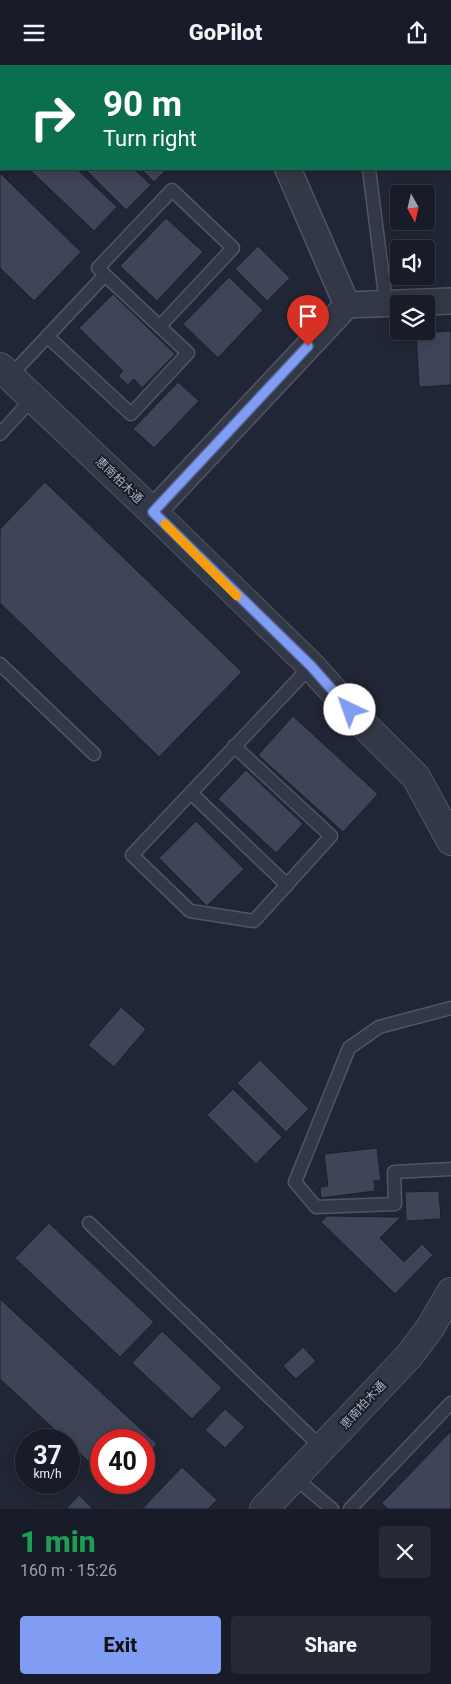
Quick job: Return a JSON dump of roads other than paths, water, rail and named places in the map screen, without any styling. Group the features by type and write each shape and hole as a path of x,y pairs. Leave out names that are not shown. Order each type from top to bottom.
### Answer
{"street":[{"path":"288,170 348,305"},
{"path":"153,512 348,305 451,301"},
{"name":"恵南柏木通","path":"5,371 311,666 363,724 416,777 451,841"},
{"name":"恵南柏木通","path":"264,1509 409,1357 430,1328 451,1292"}],"lane":[{"path":"369,170 386,303"},
{"path":"47,336 131,414 188,353 98,268 172,189 233,248 160,326"},
{"path":"5,371 47,336 105,275"},
{"path":"0,434 33,398"},
{"path":"0,664 94,754"},
{"path":"234,746 331,836 254,921 190,911 132,855 234,746 311,666"},
{"path":"191,793 287,885"},
{"path":"451,1008 379,1027 349,1049 295,1182 316,1207 395,1204 394,1172 451,1169"},
{"path":"89,1223 322,1448"},
{"path":"350,1509 451,1403"},
{"path":"294,1477 332,1509"}]}
